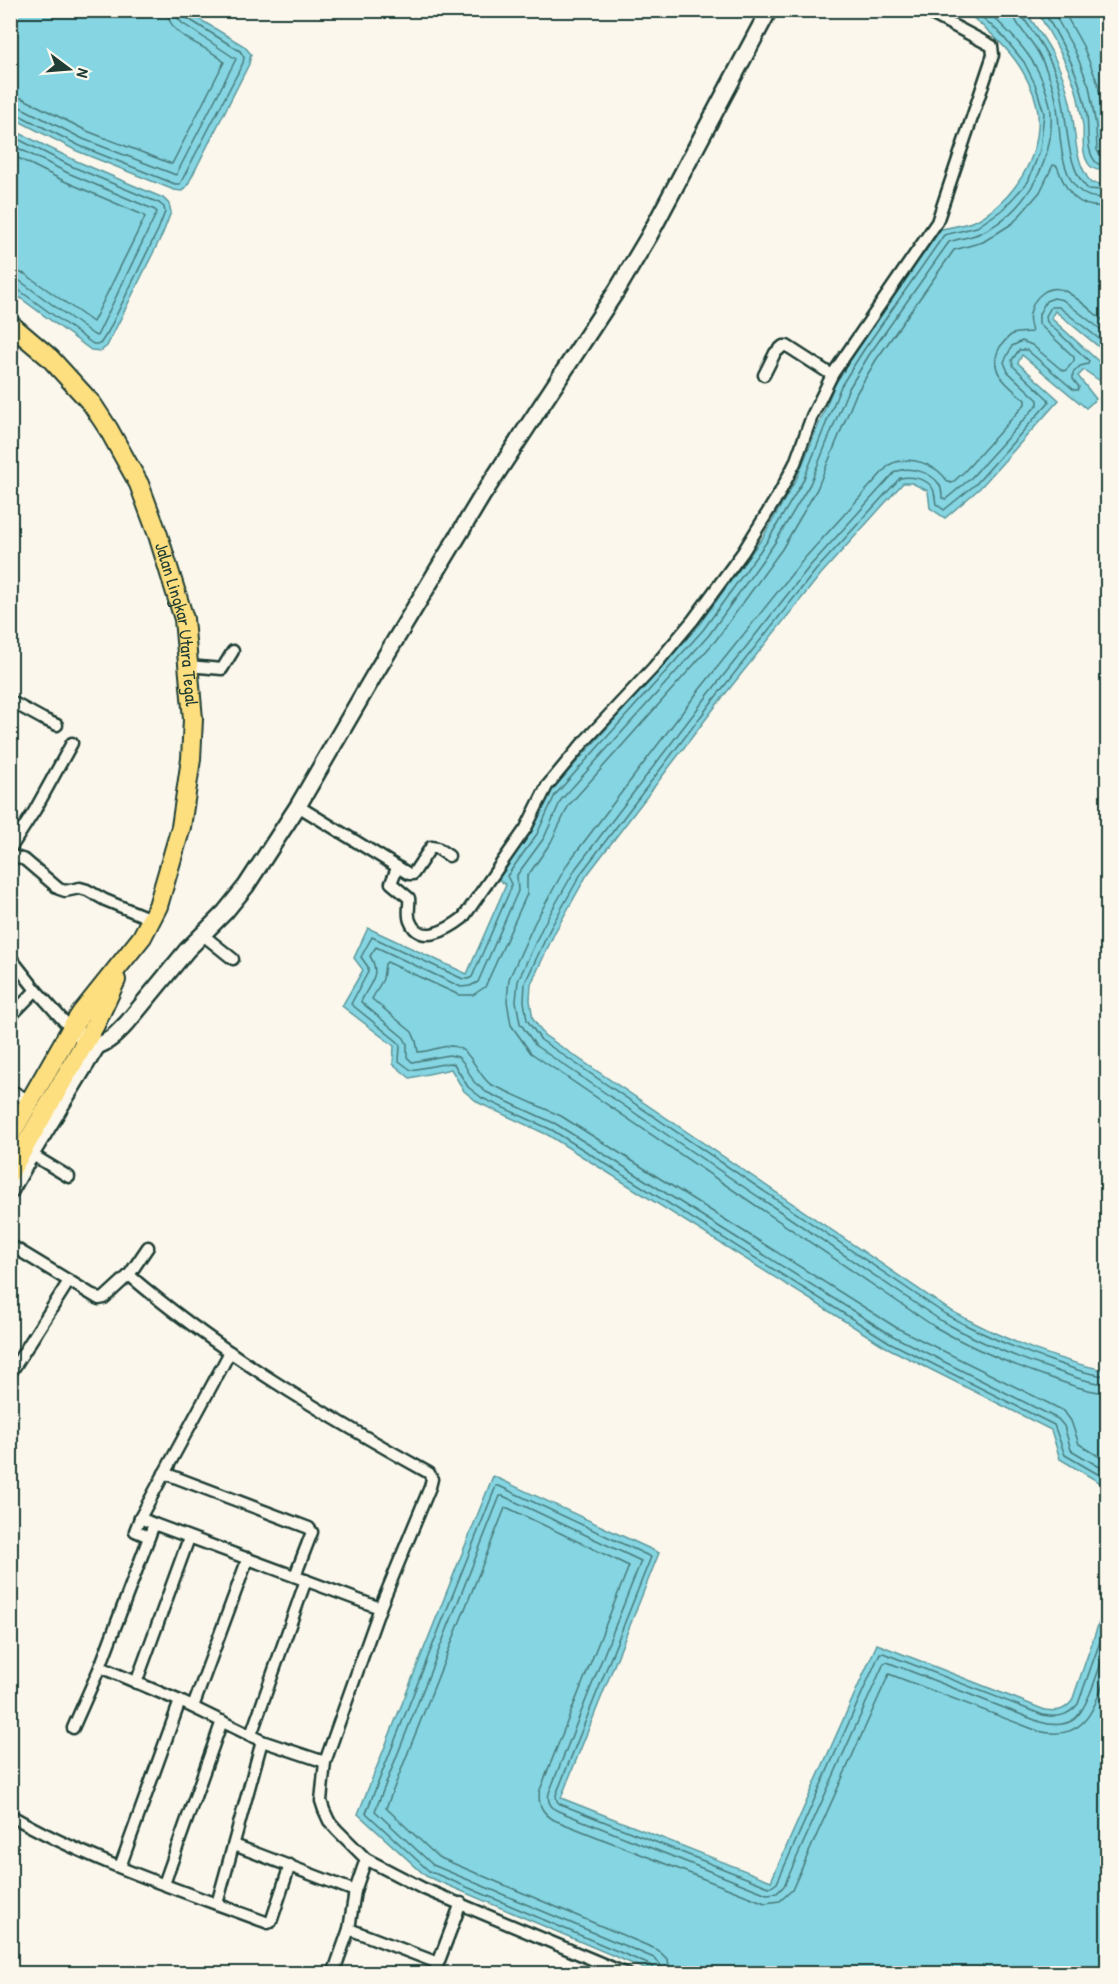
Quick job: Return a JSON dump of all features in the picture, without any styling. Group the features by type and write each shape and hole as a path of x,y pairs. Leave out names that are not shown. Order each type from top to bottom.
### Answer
{"highway":[{"name":"Jalan Lingkar Utara Tegal","path":"10,324 50,358 77,386 109,430 139,484 171,573 184,619 193,719 191,759 181,827 170,870 151,919 142,937 123,963"},
{"path":"10,1136 71,1029 123,963"},
{"path":"10,1172 92,1043 123,963"}],"street":[{"path":"10,957 14,970 36,990 71,1029 92,1043 105,1043 127,1023 188,950 246,886 298,806 373,676 482,496 617,290 769,10"},
{"path":"397,868 391,883 409,898 410,922 418,931 438,934 463,918 526,828 547,786 693,620 743,552 779,494 795,463 812,416 832,375 937,222 993,55 992,46 924,10"},
{"path":"764,375 775,352 783,345 832,375"},
{"path":"188,658 222,669 233,651"},
{"path":"10,701 57,725"},
{"path":"10,849 35,810 72,743"},
{"path":"298,806 412,875 431,847 449,856"},
{"path":"10,855 25,860 59,889 87,890 151,919"},
{"path":"203,936 233,959"},
{"path":"10,1017 36,990"},
{"path":"10,1191 92,1043"},
{"path":"10,1090 30,1101"},
{"path":"31,1154 69,1177"},
{"path":"10,1245 99,1299 104,1298 129,1275 148,1247"},
{"path":"129,1275 177,1315 230,1352 381,1446 429,1473 432,1479 380,1608 325,1762 321,1801 329,1821 366,1859 422,1887 627,1974"},
{"path":"10,1374 69,1281"},
{"path":"149,1537 135,1531 140,1518 230,1352"},
{"path":"164,1473 311,1530 301,1578 251,1735"},
{"path":"140,1518 380,1608"},
{"path":"73,1728 100,1667 154,1524"},
{"path":"136,1683 189,1538"},
{"path":"193,1707 248,1558"},
{"path":"100,1667 180,1701 262,1741 325,1762"},
{"path":"120,1867 180,1701"},
{"path":"164,1884 222,1721"},
{"path":"218,1904 262,1741"},
{"path":"10,1815 120,1867 270,1923 290,1865"},
{"path":"234,1845 355,1891"},
{"path":"333,1974 349,1929 355,1891 366,1859"},
{"path":"349,1929 436,1969 460,1903"}],"water":[{"path":"10,11 186,11 244,46 251,54 249,64 187,186 182,191 174,190 77,151 11,117"},
{"path":"965,11 1025,11 1047,44 1063,77 1070,102 1078,154 1085,173 1091,183 1102,184 1107,181 1107,346 1104,351 1055,311 1051,318 1107,369 1107,383 1106,385 1084,370 1078,376 1096,399 1086,408 1022,355 1018,363 1059,400 980,488 945,518 930,508 928,491 912,483 903,483 821,574 718,703 587,875 555,932 531,984 530,1000 533,1019 544,1035 948,1309 1025,1346 1107,1371 1107,1487 1060,1459 1051,1430 886,1347 548,1135 479,1103 464,1091 451,1069 410,1078 393,1064 394,1046 342,1006 363,970 354,958 368,928 467,974 506,885 498,879 532,830 550,792 698,626 763,537 797,478 835,384 858,348 941,229 977,220 1003,201 1023,176 1035,146 1038,130 1038,114 1034,96 1023,72 1008,51"},
{"path":"1037,11 1107,11 1108,168 1094,169 1086,159 1076,90 1063,59"},
{"path":"11,129 74,160 163,198 169,204 171,212 163,233 107,346 101,351 91,350 11,291"},
{"path":"493,1476 659,1553 561,1798 771,1881 877,1644 1045,1710 1057,1711 1072,1701 1107,1599 1107,1973 654,1973 426,1876 358,1814"}]}
